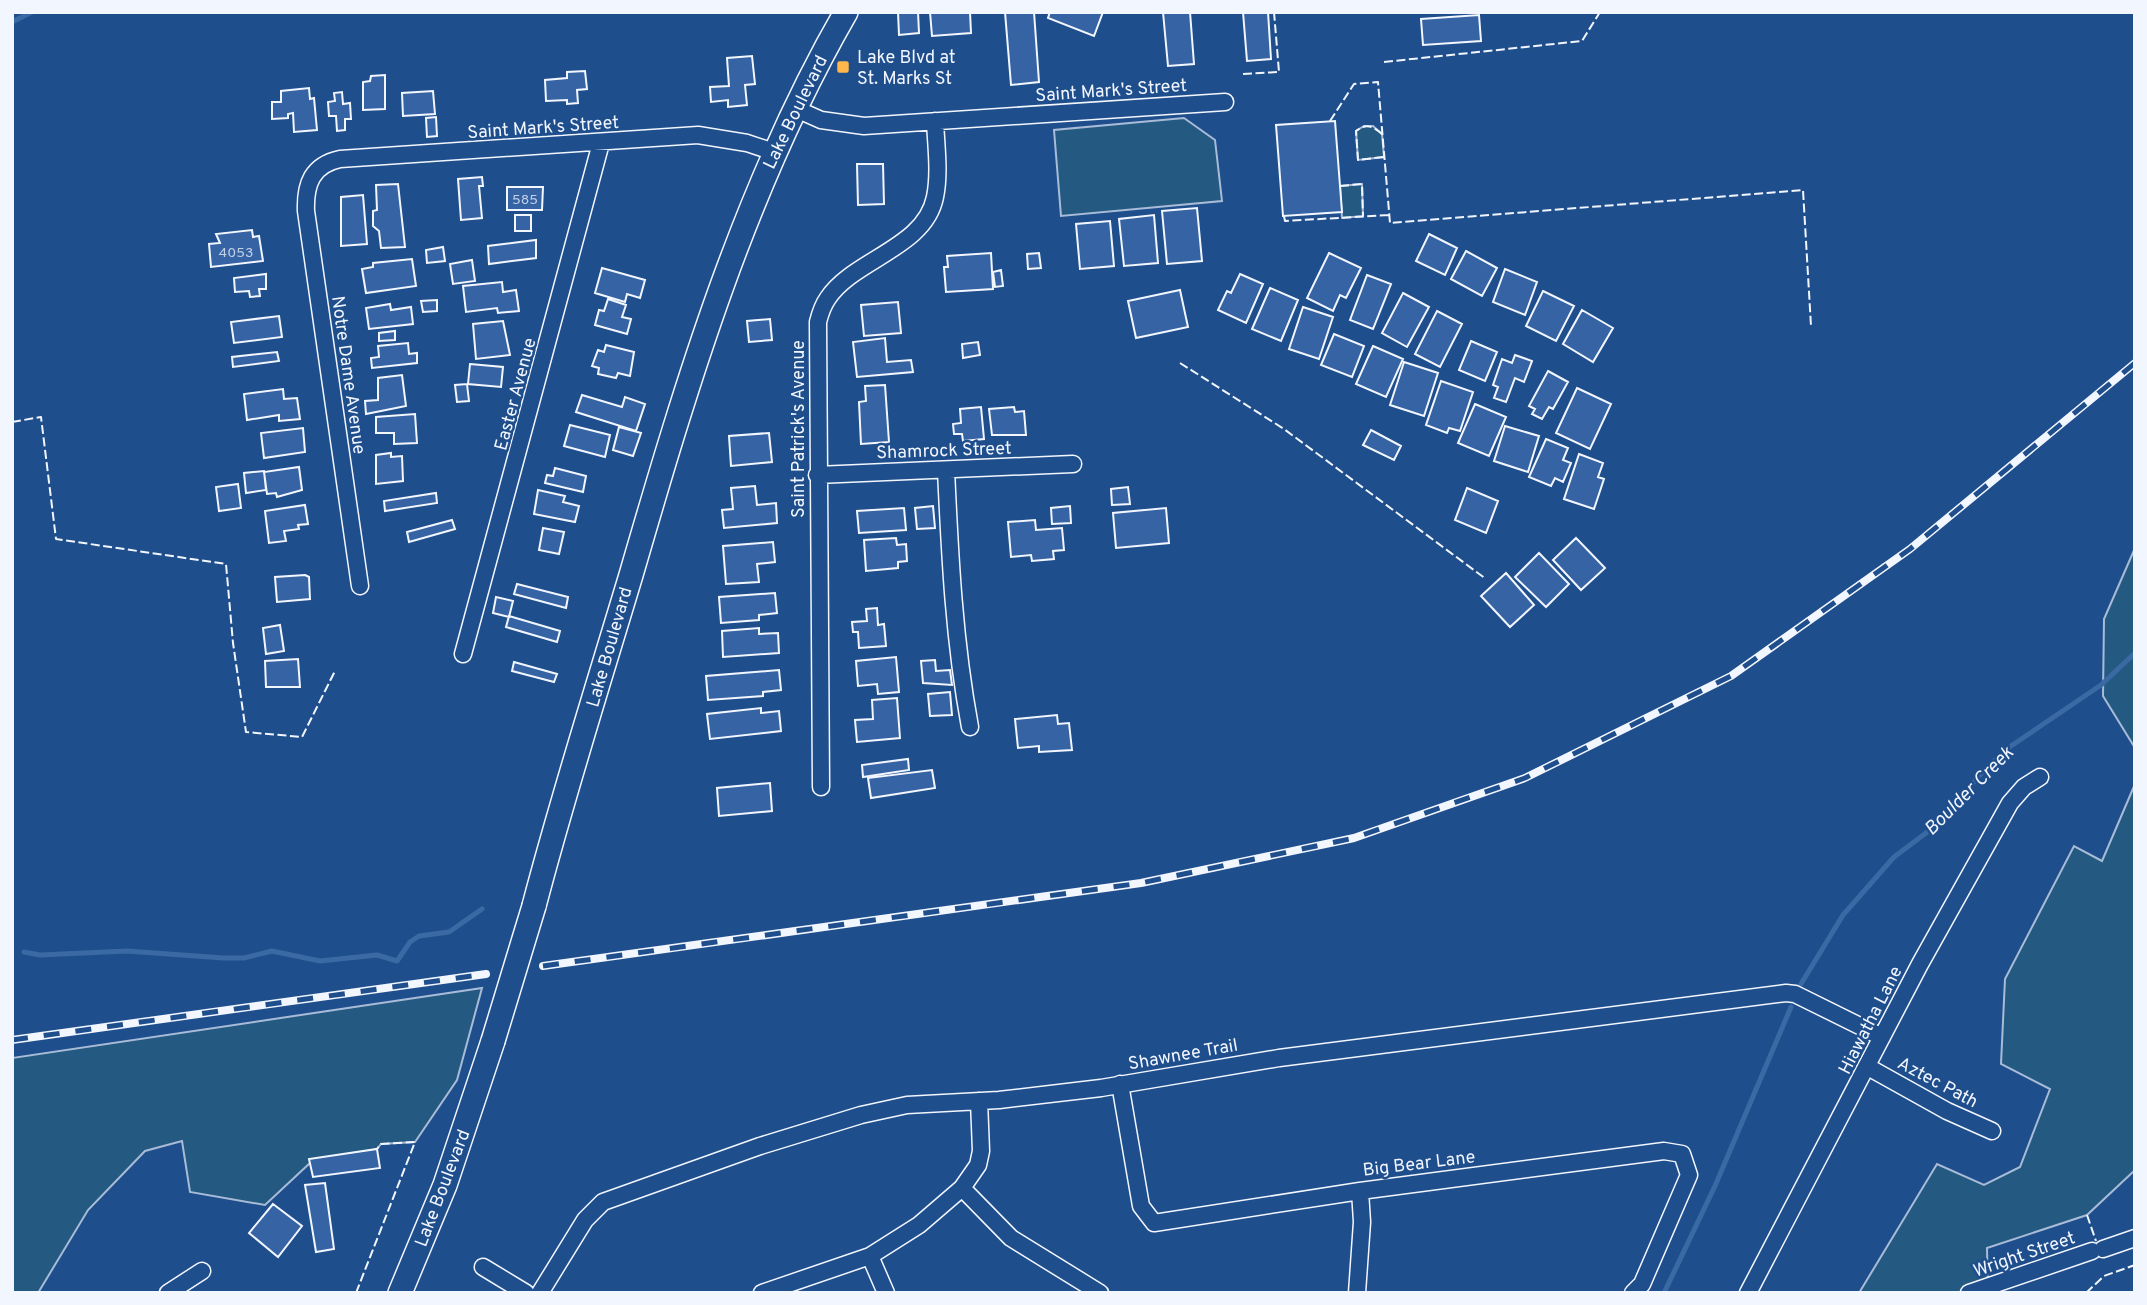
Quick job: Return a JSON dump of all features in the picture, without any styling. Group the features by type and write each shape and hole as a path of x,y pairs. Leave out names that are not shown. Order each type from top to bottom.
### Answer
{"main road":[{"name":"Lake Boulevard","path":"400,1293 445,1185 493,1041 678,413 774,152 794,108 846,12"}],"street":[{"name":"Saint Mark's Street","path":"794,108 821,120 864,126 1225,102"},
{"name":"Saint Patrick's Avenue","path":"821,787 818,322 822,307 834,290 897,244 924,220 935,198 935,121"},
{"name":"Saint Mark's Street","path":"314,170 321,164 340,159 698,135 747,143 774,152"},
{"name":"Easter Avenue","path":"463,654 601,143"},
{"name":"Notre Dame Avenue","path":"314,170 307,188 306,211 360,586"},
{"name":"Shamrock Street","path":"817,475 1073,464"},
{"path":"946,470 951,589 959,666 970,727"},
{"name":"Hiawatha Lane","path":"1748,1293 1882,1037 2010,803 2024,786 2040,777"},
{"name":"Shawnee Trail","path":"540,1293 593,1209 603,1202 760,1146 860,1115 917,1104 979,1101 1120,1084 1292,1056 1786,993 1795,994 1882,1037"},
{"name":"Aztec Path","path":"1868,1067 1947,1111 1992,1131"},
{"name":"Big Bear Lane","path":"1120,1084 1141,1206 1154,1223 1360,1191 1664,1151 1682,1154 1689,1175 1642,1284 1633,1293"},
{"path":"762,1293 870,1256 919,1225 962,1188 978,1165 981,1151 979,1101"},
{"path":"962,1188 1011,1238 1100,1293"},
{"path":"1357,1293 1362,1222 1360,1191"},
{"name":"Wright Street","path":"1969,1293 2135,1238"},
{"path":"870,1256 886,1293"},
{"path":"483,1267 526,1293"},
{"path":"168,1293 202,1271"}],"shaded area":[{"path":"1184,118 1215,140 1222,201 1061,216 1054,130"},
{"path":"1364,126 1373,126 1382,134 1384,157 1358,160 1356,131"},
{"path":"1362,184 1363,216 1342,218 1340,186"},
{"path":"2135,548 2135,748 2103,696 2104,619"},
{"path":"2135,784 2135,1170 2087,1215 1987,1248 1988,1293 1859,1293 1937,1164 1984,1185 2020,1167 2050,1089 2001,1064 2005,979 2074,846 2102,861"},
{"path":"482,988 457,1080 415,1142 381,1144 377,1149 310,1163 265,1205 190,1192 182,1141 145,1151 88,1210 38,1293 12,1293 12,1058"}],"building":[{"path":"898,12 918,12 919,33 899,35"},
{"path":"930,12 970,12 971,33 932,36"},
{"path":"1005,12 1034,12 1039,82 1011,85"},
{"path":"1050,12 1103,12 1094,36 1048,18"},
{"path":"1163,12 1190,12 1194,64 1168,66"},
{"path":"1243,12 1268,12 1271,59 1247,61"},
{"path":"1479,15 1481,41 1423,45 1421,19"},
{"path":"752,56 755,84 745,85 747,105 728,107 728,100 711,102 710,87 729,86 727,58"},
{"path":"585,71 587,89 577,90 578,103 567,104 567,100 546,101 545,80 567,78 567,72"},
{"path":"385,75 385,109 363,110 363,82 370,81 371,76"},
{"path":"309,88 310,99 314,98 317,130 294,132 293,113 288,114 288,118 272,119 272,102 281,102 281,91"},
{"path":"433,91 435,114 403,116 402,93"},
{"path":"342,92 343,104 350,103 351,119 345,119 345,130 337,131 336,116 329,116 328,102 335,101 334,93"},
{"path":"436,117 437,136 427,137 426,118"},
{"path":"1335,121 1342,212 1283,216 1276,125"},
{"path":"857,164 883,164 884,204 858,205"},
{"path":"482,177 483,186 479,186 482,218 461,220 458,179"},
{"path":"398,184 405,247 381,248 379,231 373,226 373,211 377,210 376,185"},
{"path":"507,187 543,187 542,210 507,210"},
{"path":"363,195 367,244 341,246 341,197"},
{"path":"1197,208 1202,261 1167,264 1162,211"},
{"path":"515,215 531,215 531,231 515,231"},
{"path":"1154,215 1158,263 1124,266 1119,219"},
{"path":"1110,221 1114,266 1080,269 1076,224"},
{"path":"252,230 253,237 259,236 263,261 211,267 209,244 220,243 216,234"},
{"path":"1429,234 1457,248 1445,275 1416,261"},
{"path":"536,240 536,258 489,264 488,246"},
{"path":"443,247 445,261 427,263 426,250"},
{"path":"1466,251 1497,268 1482,296 1451,279"},
{"path":"991,253 993,289 946,292 944,267 948,267 947,256"},
{"path":"1039,253 1041,268 1028,269 1027,254"},
{"path":"1329,253 1361,268 1346,298 1340,295 1333,311 1307,298"},
{"path":"412,259 416,286 366,293 362,269 373,267 373,263"},
{"path":"472,260 475,281 453,284 450,264"},
{"path":"602,268 645,280 640,298 627,294 625,302 595,293"},
{"path":"1505,269 1537,282 1525,315 1493,302"},
{"path":"1001,270 1003,286 995,287 993,272"},
{"path":"266,274 266,289 259,289 260,296 250,297 249,291 235,292 234,278"},
{"path":"1240,274 1263,284 1246,323 1218,310 1227,291 1231,293"},
{"path":"1367,275 1391,284 1373,329 1350,320"},
{"path":"502,282 503,292 516,290 519,311 498,313 497,308 466,312 463,286"},
{"path":"1270,288 1298,300 1281,341 1252,329"},
{"path":"1180,290 1188,327 1136,338 1128,301"},
{"path":"1543,291 1574,306 1556,341 1526,326"},
{"path":"1403,293 1429,307 1407,347 1382,333"},
{"path":"608,299 626,305 622,317 631,319 627,334 595,325 599,310 604,311"},
{"path":"437,300 437,311 423,312 421,301"},
{"path":"898,302 901,333 864,336 861,305"},
{"path":"390,304 391,310 411,307 413,324 369,329 366,308"},
{"path":"1303,307 1333,317 1319,359 1289,349"},
{"path":"1582,310 1613,328 1593,362 1563,344"},
{"path":"1437,311 1462,324 1440,367 1415,354"},
{"path":"279,316 282,337 234,343 231,322"},
{"path":"770,319 772,340 749,342 747,321"},
{"path":"503,321 510,355 476,359 473,324"},
{"path":"395,331 395,340 379,341 379,333"},
{"path":"1334,334 1364,346 1352,377 1321,365"},
{"path":"885,338 887,362 911,360 913,372 857,377 853,342"},
{"path":"1471,341 1497,352 1485,381 1459,370"},
{"path":"978,342 980,355 963,358 962,344"},
{"path":"408,343 409,354 417,353 417,363 372,368 371,358 379,357 378,346"},
{"path":"606,345 634,352 630,376 618,373 616,378 598,374 599,368 592,366 598,350 604,352"},
{"path":"1373,346 1403,359 1386,397 1356,384"},
{"path":"277,352 279,361 233,367 232,357"},
{"path":"1515,355 1532,361 1524,382 1515,378 1506,402 1494,398 1498,387 1493,385 1502,359 1512,363"},
{"path":"1404,362 1438,373 1424,416 1390,405"},
{"path":"470,364 503,367 501,387 468,384"},
{"path":"1548,371 1568,382 1553,409 1549,407 1542,419 1532,414 1535,409 1529,406"},
{"path":"402,375 406,406 366,414 365,401 378,400 378,378"},
{"path":"1441,381 1473,392 1460,431 1449,428 1447,433 1426,425"},
{"path":"467,384 469,401 457,402 455,385"},
{"path":"885,385 889,442 861,444 859,402 866,401 865,386"},
{"path":"1577,388 1611,404 1590,449 1556,433"},
{"path":"283,389 284,399 297,398 300,419 279,421 279,415 247,420 244,394"},
{"path":"582,395 622,407 625,397 645,404 636,431 576,412"},
{"path":"1475,404 1506,417 1489,456 1458,443"},
{"path":"981,407 984,439 963,441 962,434 954,434 953,424 961,423 960,409"},
{"path":"1014,407 1015,412 1024,411 1026,435 992,435 989,409"},
{"path":"415,414 417,443 394,444 394,433 376,433 376,417"},
{"path":"570,425 610,435 605,457 564,446"},
{"path":"1505,426 1539,436 1528,472 1494,461"},
{"path":"619,427 641,433 633,456 613,450"},
{"path":"303,428 305,452 264,458 261,433"},
{"path":"1371,430 1401,446 1394,460 1363,445"},
{"path":"769,433 772,462 731,466 729,436"},
{"path":"1546,439 1568,448 1563,460 1571,463 1563,482 1555,478 1551,486 1529,477"},
{"path":"391,453 391,457 402,456 403,481 376,484 376,455"},
{"path":"1579,454 1603,463 1598,477 1604,479 1594,509 1564,499"},
{"path":"299,467 302,490 277,497 276,493 267,494 264,472"},
{"path":"555,468 586,476 583,492 545,483 547,475 553,476"},
{"path":"264,471 266,490 246,493 244,473"},
{"path":"238,484 241,508 219,511 216,487"},
{"path":"755,486 757,505 776,503 777,523 724,528 722,510 733,509 731,488"},
{"path":"1128,487 1130,504 1112,505 1111,489"},
{"path":"1467,488 1498,501 1486,533 1455,520"},
{"path":"538,490 565,496 563,502 579,506 575,522 534,514"},
{"path":"436,493 437,503 385,511 384,501"},
{"path":"305,505 308,524 298,525 299,529 284,531 286,541 269,543 265,511"},
{"path":"933,506 935,528 917,529 915,508"},
{"path":"1070,506 1071,523 1052,524 1051,508"},
{"path":"904,508 906,530 859,533 857,511"},
{"path":"1166,508 1169,543 1116,548 1113,513"},
{"path":"452,520 455,529 409,542 407,532"},
{"path":"1035,520 1036,530 1062,528 1064,550 1053,551 1054,559 1032,561 1031,555 1011,557 1008,522"},
{"path":"543,528 564,532 559,554 539,550"},
{"path":"896,538 897,545 906,544 907,561 898,562 898,568 866,571 864,540"},
{"path":"1576,538 1605,568 1581,590 1553,560"},
{"path":"773,542 775,562 757,564 759,582 726,584 723,546"},
{"path":"1539,553 1569,584 1546,607 1515,577"},
{"path":"1506,573 1534,605 1510,627 1481,596"},
{"path":"275,577 309,577 310,599 277,602"},
{"path":"517,584 568,597 566,608 514,594"},
{"path":"775,593 777,613 759,615 759,620 721,623 719,597"},
{"path":"496,597 513,601 509,617 493,613"},
{"path":"877,608 878,625 884,624 886,646 859,648 858,632 853,632 852,622 867,621 866,609"},
{"path":"509,616 560,631 557,642 506,627"},
{"path":"280,625 284,651 266,654 263,628"},
{"path":"759,628 759,634 778,633 779,653 723,657 722,631"},
{"path":"896,657 899,692 878,694 877,684 858,686 856,661"},
{"path":"298,659 300,687 266,687 265,661"},
{"path":"935,660 936,671 950,670 952,685 923,683 921,661"},
{"path":"514,662 557,674 554,682 512,671"},
{"path":"779,670 781,690 763,692 763,696 708,700 706,676"},
{"path":"950,692 952,715 930,716 928,694"},
{"path":"897,698 900,738 857,742 855,720 873,719 872,700"},
{"path":"761,708 761,713 779,711 781,731 710,739 707,714"},
{"path":"1057,715 1058,724 1069,723 1072,750 1039,752 1039,746 1018,748 1015,719"},
{"path":"908,759 909,770 863,777 862,765"},
{"path":"932,770 935,788 871,798 868,778"},
{"path":"770,783 772,811 719,816 717,788"},
{"path":"377,1149 380,1168 313,1177 309,1159"},
{"path":"325,1183 334,1249 316,1252 305,1185"},
{"path":"273,1204 302,1226 278,1257 249,1233"}],"waterway":[{"path":"12,22 32,12"},
{"name":"Boulder Creek","path":"1801,984 1843,915 1894,857 1942,821 1984,770 2011,746 2101,685 2135,653"},
{"path":"24,952 40,955 127,951 244,958 272,951 320,961 377,955 397,961 410,942 419,936 449,932 482,909"},
{"name":"Boulder Creek","path":"1664,1293 1715,1186 1791,1007"}],"railway":[{"path":"543,966 1141,883 1354,838 1525,778 1731,676 1910,549 2135,363"},
{"path":"12,1040 486,974"}],"fence":[{"path":"1243,74 1279,72 1274,12"},
{"path":"1384,62 1582,41 1600,12"},
{"path":"1330,121 1354,84 1378,82 1390,223 1803,190 1811,326"},
{"path":"1382,134 1369,127 1356,131 1358,160 1384,157"},
{"path":"1340,186 1362,184 1363,216"},
{"path":"1284,216 1285,221 1389,215"},
{"path":"1180,363 1284,429 1486,579"},
{"path":"12,422 41,417 56,539 226,564 233,643 246,732 302,737 335,671"},
{"path":"356,1293 415,1142 381,1144 377,1149"},
{"path":"2087,1215 2096,1241"},
{"path":"2086,1293 2104,1276 2135,1265"}],"place":[{"name":"Lake Blvd at St. Marks St","path":"843,67"}]}
